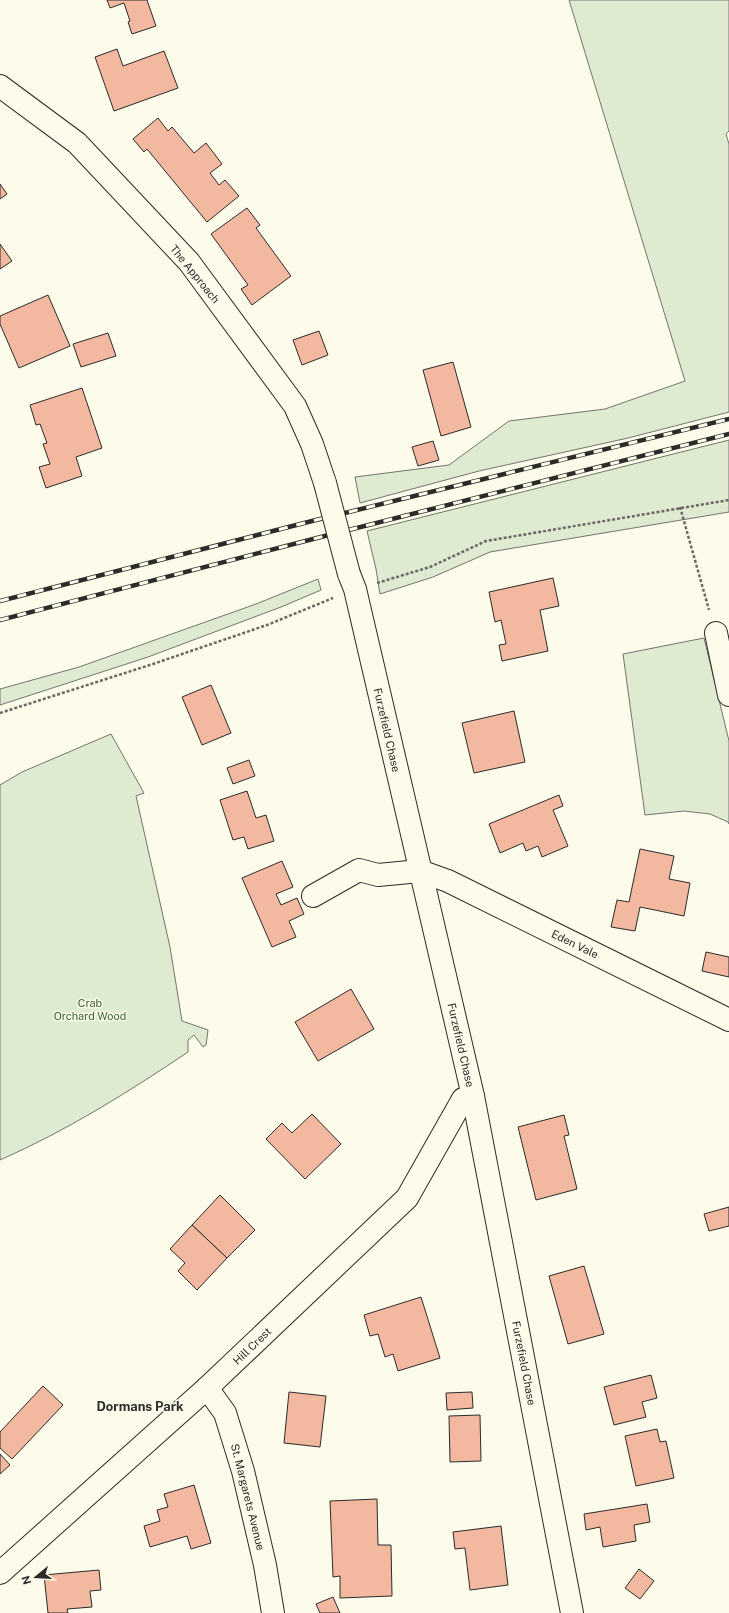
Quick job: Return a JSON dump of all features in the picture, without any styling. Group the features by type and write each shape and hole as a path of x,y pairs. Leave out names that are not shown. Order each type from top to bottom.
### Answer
{"street":[{"name":"The Approach","path":"0,86 76,143 189,262 295,406 312,444 325,483"},
{"name":"Furzefield Chase","path":"325,483 355,589 473,1096 572,1613"},
{"path":"716,633 729,695"},
{"path":"313,896 359,870 378,874 420,871"},
{"name":"Eden Vale","path":"420,871 448,881 729,1020"},
{"name":"Hill Crest","path":"0,1573 207,1388 406,1198 463,1099 473,1096"},
{"name":"St. Margarets Avenue","path":"207,1388 225,1412 243,1471 266,1565 273,1613"}],"path":[{"path":"680,507 716,633"}],"green space":[{"path":"569,0 729,0 729,131 726,134 729,144 729,412 628,438 479,471 360,503 355,477 449,465 509,421 605,409 685,381"},
{"path":"729,440 729,512 490,552 433,577 380,594 367,531"},
{"path":"318,579 321,590 281,607 148,657 0,705 0,689 79,667 256,604"},
{"path":"704,638 729,741 729,824 728,822 710,814 684,811 645,815 623,654"},
{"name":"Crab Orchard Wood","path":"111,734 144,793 136,796 170,947 182,1021 208,1030 206,1045 203,1047 194,1035 188,1040 188,1052 142,1082 49,1137 0,1160 0,785 22,772"}],"building":[{"path":"107,0 147,0 156,26 132,34 128,22 130,21 124,3 110,8"},
{"path":"117,49 123,66 164,51 178,88 114,111 95,57"},
{"path":"158,118 168,131 172,127 194,153 206,143 222,164 210,173 219,185 225,180 239,196 207,222 147,149 144,152 133,139"},
{"path":"0,184 7,194 0,199"},
{"path":"247,208 260,225 256,228 291,276 252,305 241,289 248,285 211,234"},
{"path":"0,244 12,261 0,269"},
{"path":"48,295 70,346 19,368 0,324 0,316"},
{"path":"319,331 328,355 302,365 293,340"},
{"path":"108,333 116,356 81,367 73,344"},
{"path":"453,362 471,427 441,436 423,370"},
{"path":"82,388 102,448 76,457 82,476 46,488 39,467 50,464 43,444 47,443 40,424 36,425 30,405"},
{"path":"433,441 439,460 418,466 412,447"},
{"path":"553,578 559,606 540,610 548,651 502,661 499,645 506,644 501,620 495,622 489,592"},
{"path":"211,685 231,733 202,745 182,697"},
{"path":"514,711 525,762 474,773 462,723"},
{"path":"249,760 255,776 233,784 227,768"},
{"path":"247,791 256,818 266,815 274,841 248,849 244,837 233,840 220,800"},
{"path":"559,795 563,806 553,810 568,846 542,857 538,846 526,851 523,843 500,853 489,824"},
{"path":"640,849 674,856 669,879 690,883 684,916 640,907 635,931 611,927 617,900 629,902"},
{"path":"282,861 293,887 276,894 281,905 297,898 304,914 289,921 296,937 272,947 242,878"},
{"path":"706,952 729,957 729,977 702,971"},
{"path":"351,989 374,1029 318,1061 295,1022"},
{"path":"312,1114 341,1144 305,1179 266,1139 282,1123 292,1133"},
{"path":"564,1115 569,1135 564,1136 577,1189 536,1200 518,1127"},
{"path":"220,1195 255,1230 227,1258 192,1225"},
{"path":"729,1207 729,1226 709,1231 704,1214"},
{"path":"192,1225 227,1258 197,1290 178,1271 185,1263 170,1249"},
{"path":"584,1266 604,1334 568,1344 549,1276"},
{"path":"421,1297 440,1358 398,1371 393,1354 385,1357 378,1334 370,1336 364,1315"},
{"path":"651,1375 657,1398 642,1402 646,1417 614,1425 604,1387"},
{"path":"43,1386 63,1405 12,1459 0,1448 0,1432"},
{"path":"289,1392 326,1396 320,1447 284,1443"},
{"path":"472,1392 473,1408 447,1410 446,1393"},
{"path":"480,1415 481,1461 450,1462 449,1416"},
{"path":"657,1429 660,1442 666,1441 674,1478 636,1486 625,1436"},
{"path":"0,1454 10,1465 0,1474"},
{"path":"194,1485 211,1543 191,1549 187,1536 150,1547 144,1526 160,1521 157,1510 168,1507 164,1494"},
{"path":"377,1499 378,1545 391,1545 392,1596 340,1598 340,1576 333,1577 330,1501"},
{"path":"647,1504 650,1522 634,1525 636,1541 603,1547 600,1527 586,1530 584,1514"},
{"path":"501,1526 508,1585 470,1590 465,1548 455,1549 453,1532"},
{"path":"639,1569 654,1581 640,1599 625,1588"},
{"path":"99,1570 101,1590 90,1591 92,1607 67,1609 68,1613 48,1613 44,1575"},
{"path":"333,1597 340,1613 320,1613 316,1604"}],"railway":[{"path":"0,601 312,521 729,419"},
{"path":"0,620 729,434"}],"district":[{"name":"Dormans Park","path":"140,1406"}]}
